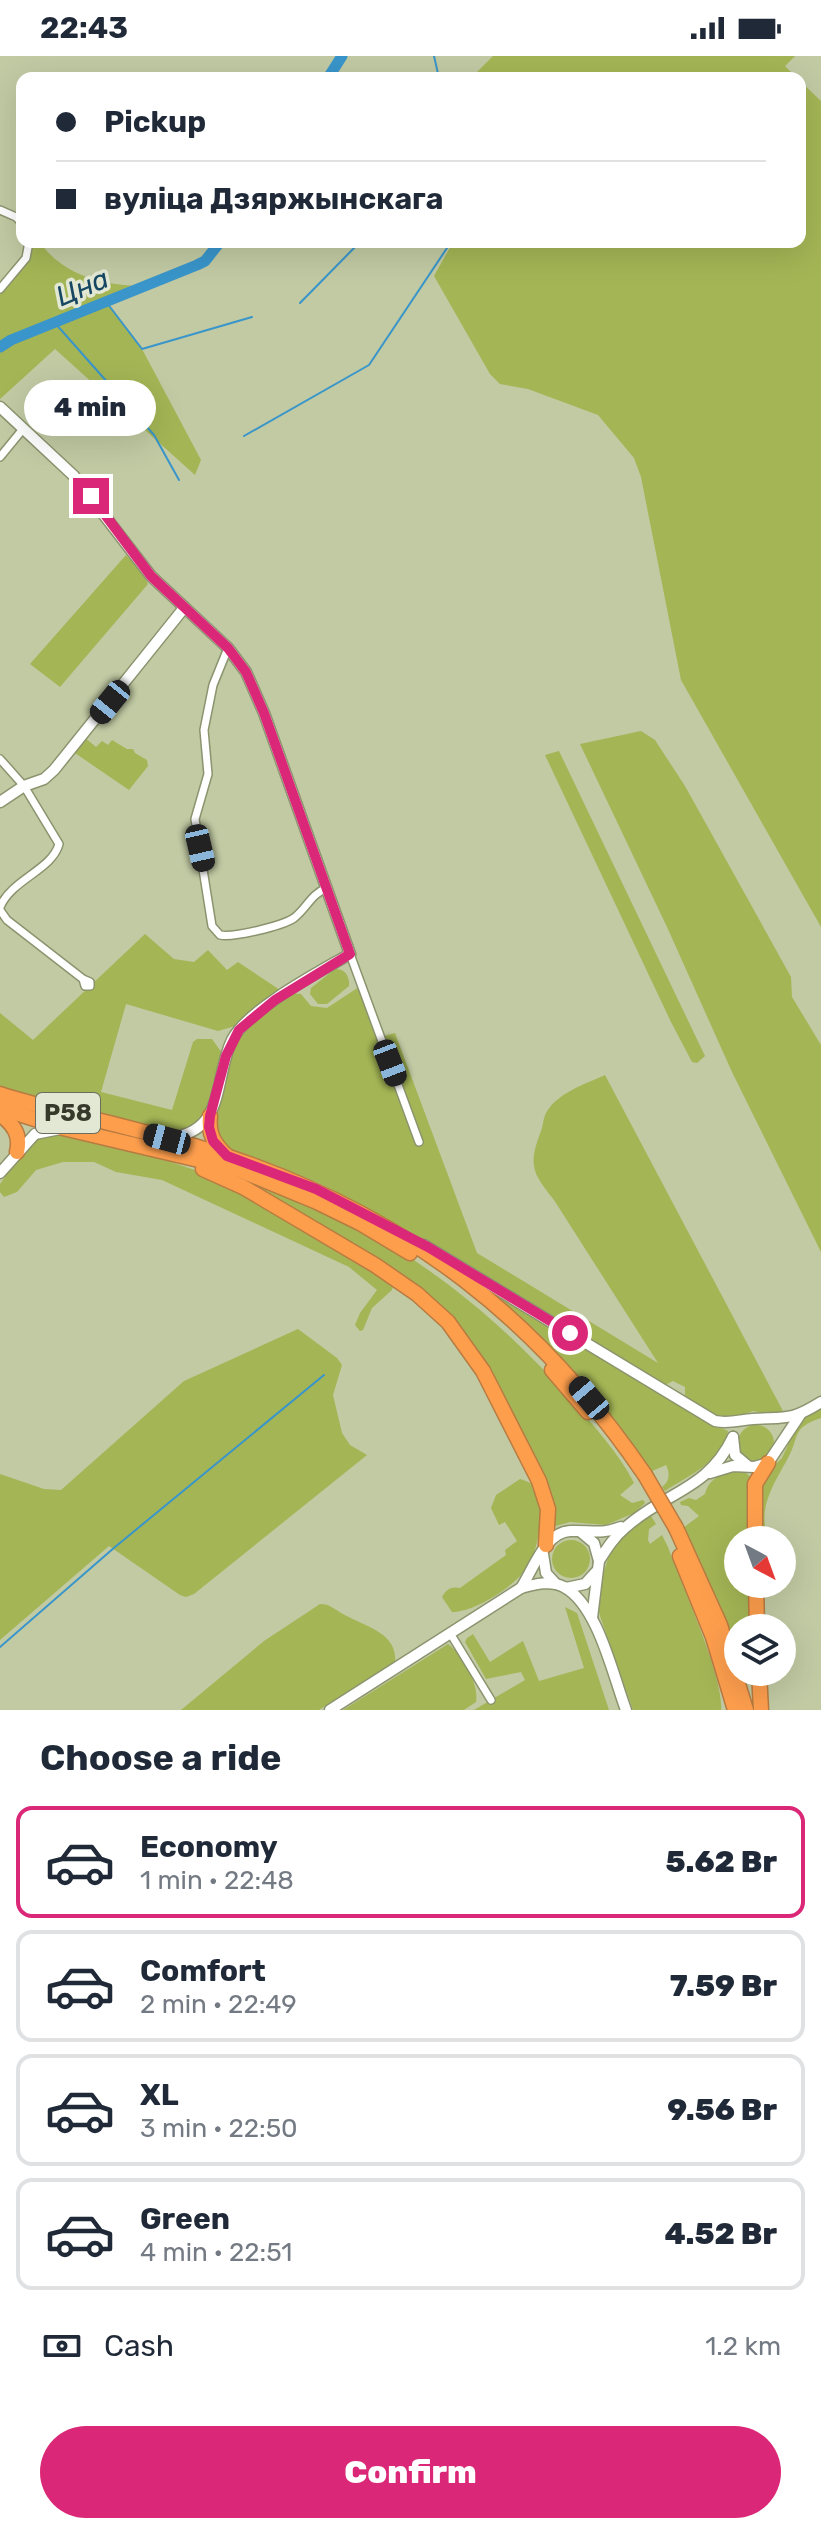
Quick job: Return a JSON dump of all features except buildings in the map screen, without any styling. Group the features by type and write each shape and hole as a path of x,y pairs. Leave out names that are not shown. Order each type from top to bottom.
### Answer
{"highway":[{"name":"Р58","path":"0,1094 227,1156 316,1189 393,1231 464,1278 524,1329 606,1418 672,1530 720,1625 746,1710"},
{"name":"Р58","path":"0,1108 63,1128 237,1169 360,1223 414,1256 480,1303 518,1336 559,1378 641,1478"},
{"path":"0,1114 15,1128 19,1143 17,1152"},
{"path":"210,1116 213,1141 227,1156"},
{"path":"114,1140 221,1175 375,1265 435,1308 459,1335 483,1371 533,1468 548,1509 545,1549"},
{"path":"755,1526 755,1484 768,1463"},
{"name":"Р58","path":"672,1530 724,1670"},
{"path":"728,1710 729,1686"},
{"name":"Р58","path":"730,1686 735,1710"},
{"path":"760,1686 761,1710"}],"main road":[{"path":"0,407 80,482 151,576 228,648 253,686 350,954 275,1000 239,1030 226,1056 210,1116 194,1133 167,1139"},
{"path":"0,802 24,786 44,779 54,770 184,608"},
{"path":"0,1173 35,1134 63,1128"},
{"path":"393,1231 428,1247 701,1415 728,1424 800,1415"},
{"path":"709,1473 768,1463 800,1415 821,1402"},
{"path":"763,1420 776,1430 780,1444"},
{"path":"330,1710 521,1588 536,1584 585,1584 614,1538 627,1525 709,1473 724,1456 742,1422"},
{"path":"733,1437 735,1455 748,1466"},
{"path":"521,1588 545,1549 559,1533 596,1533 627,1525"},
{"path":"580,1532 594,1543 598,1565 592,1619"},
{"path":"545,1549 546,1573 580,1600 592,1619 626,1710"}],"street":[{"path":"0,289 26,258 28,248"},
{"path":"0,457 23,429"},
{"path":"228,648 216,673 204,730 208,774 195,819 212,926 220,935 230,937 287,921 297,915 318,891 327,888"},
{"path":"0,759 24,786 59,844 52,858 15,886 0,908 7,920 83,979"},
{"path":"350,954 419,1142"},
{"path":"450,1633 491,1700"}],"green space":[{"path":"493,56 795,56 785,66 791,72 477,72"},
{"path":"806,87 821,101 821,927 681,680 641,477 634,458 598,415 528,389 500,384 490,374 434,276 450,248 806,248"},
{"path":"27,248 45,248 60,263 84,276 139,286 107,303 142,349 201,460 195,475 55,349 0,399 0,289 20,267"},
{"path":"126,555 148,584 60,687 30,664"},
{"path":"641,731 655,740 685,786 791,977 792,997 821,1045 821,1252 732,1072 580,744"},
{"path":"84,737 96,747 102,741 108,745 112,740 133,749 147,760 148,766 129,790 75,753 74,749"},
{"path":"559,751 705,1056 697,1063 692,1062 671,1022 545,755"},
{"path":"145,934 174,959 194,962 208,950 227,970 238,962 280,990 235,1026 218,1031 126,1004 101,1092 172,1110 193,1042 212,1039 222,1053 212,1110 244,1031 291,993 301,994 311,1006 327,1008 362,985 380,1037 395,1033 477,1253 658,1363 534,1168 534,1152 545,1115 551,1106 572,1090 605,1075 784,1413 776,1416 753,1411 730,1419 717,1417 685,1399 685,1387 673,1381 665,1385 618,1359 369,1209 273,1164 227,1156 209,1127 167,1139 0,1087 0,1013 33,1040"},
{"path":"335,969 346,974 349,986 327,1004 318,1004 310,994 311,988"},
{"path":"51,1132 141,1152 210,1175 325,1239 393,1286 392,1290 372,1308 360,1331 355,1325 377,1290 349,1267 162,1180 116,1172 94,1162 63,1162 36,1170 17,1192 4,1197 0,1184 7,1174 36,1137"},
{"path":"234,1176 310,1204 353,1224 443,1280 497,1325 547,1374 621,1461 634,1483 620,1495 632,1503 643,1500 645,1503 634,1513 606,1525 570,1522 552,1527 551,1499 533,1453 461,1328"},
{"path":"468,1275 705,1421 728,1431 719,1451 703,1467 665,1491 662,1487 668,1477 666,1465 650,1472 609,1416 544,1343"},
{"path":"298,1329 342,1365 333,1395 342,1433 350,1445 367,1455 194,1594 186,1597 180,1595 109,1546 0,1640 0,1474 44,1489 61,1490 184,1381"},
{"path":"821,1408 821,1418 805,1425 798,1434 768,1497 766,1526 759,1526 758,1503 763,1476 782,1458 788,1437 798,1422"},
{"path":"756,1425 769,1430 774,1443 769,1456 756,1461 743,1456 738,1443 743,1430"},
{"path":"742,1470 752,1478 753,1526 724,1526 724,1598 753,1598 754,1614 724,1614 724,1619 683,1528 699,1516 680,1502 689,1498 696,1500 705,1494 710,1483 730,1472"},
{"path":"520,1479 537,1487 542,1500 540,1529 529,1565 495,1596 452,1612 442,1597 445,1592 460,1588 506,1555 505,1550 517,1541 505,1522 499,1525 491,1508 496,1495"},
{"path":"651,1516 656,1524 649,1529 648,1540 650,1544 662,1535 668,1547 709,1654 721,1710 633,1710 596,1597 611,1549 628,1530"},
{"path":"571,1540 584,1546 590,1559 584,1572 571,1578 558,1572 552,1559 558,1546"},
{"path":"320,1604 378,1631 391,1644 395,1662 319,1710 181,1710 264,1641"},
{"path":"565,1607 577,1613 609,1710 474,1710 525,1680 521,1672 486,1679 465,1642 473,1634 490,1662 523,1641 539,1681 584,1668"},
{"path":"448,1644 464,1662 475,1687 476,1702 464,1710 343,1710"}],"waterway":[{"name":"Цна","path":"332,72 342,56"},
{"path":"434,56 438,72"},
{"name":"Цна","path":"0,347 197,265 205,261 215,248"},
{"path":"300,303 354,248"},
{"path":"244,436 369,365 447,248"},
{"path":"107,303 142,349 252,317"},
{"path":"55,323 154,435 179,480"},
{"path":"0,1647 115,1547 324,1375"}],"route":[{"path":"91,496 151,576 228,648 246,672 264,713 350,954 275,1000 239,1030 226,1056 210,1116 213,1141 227,1156 316,1189 428,1247 570,1333"}]}
